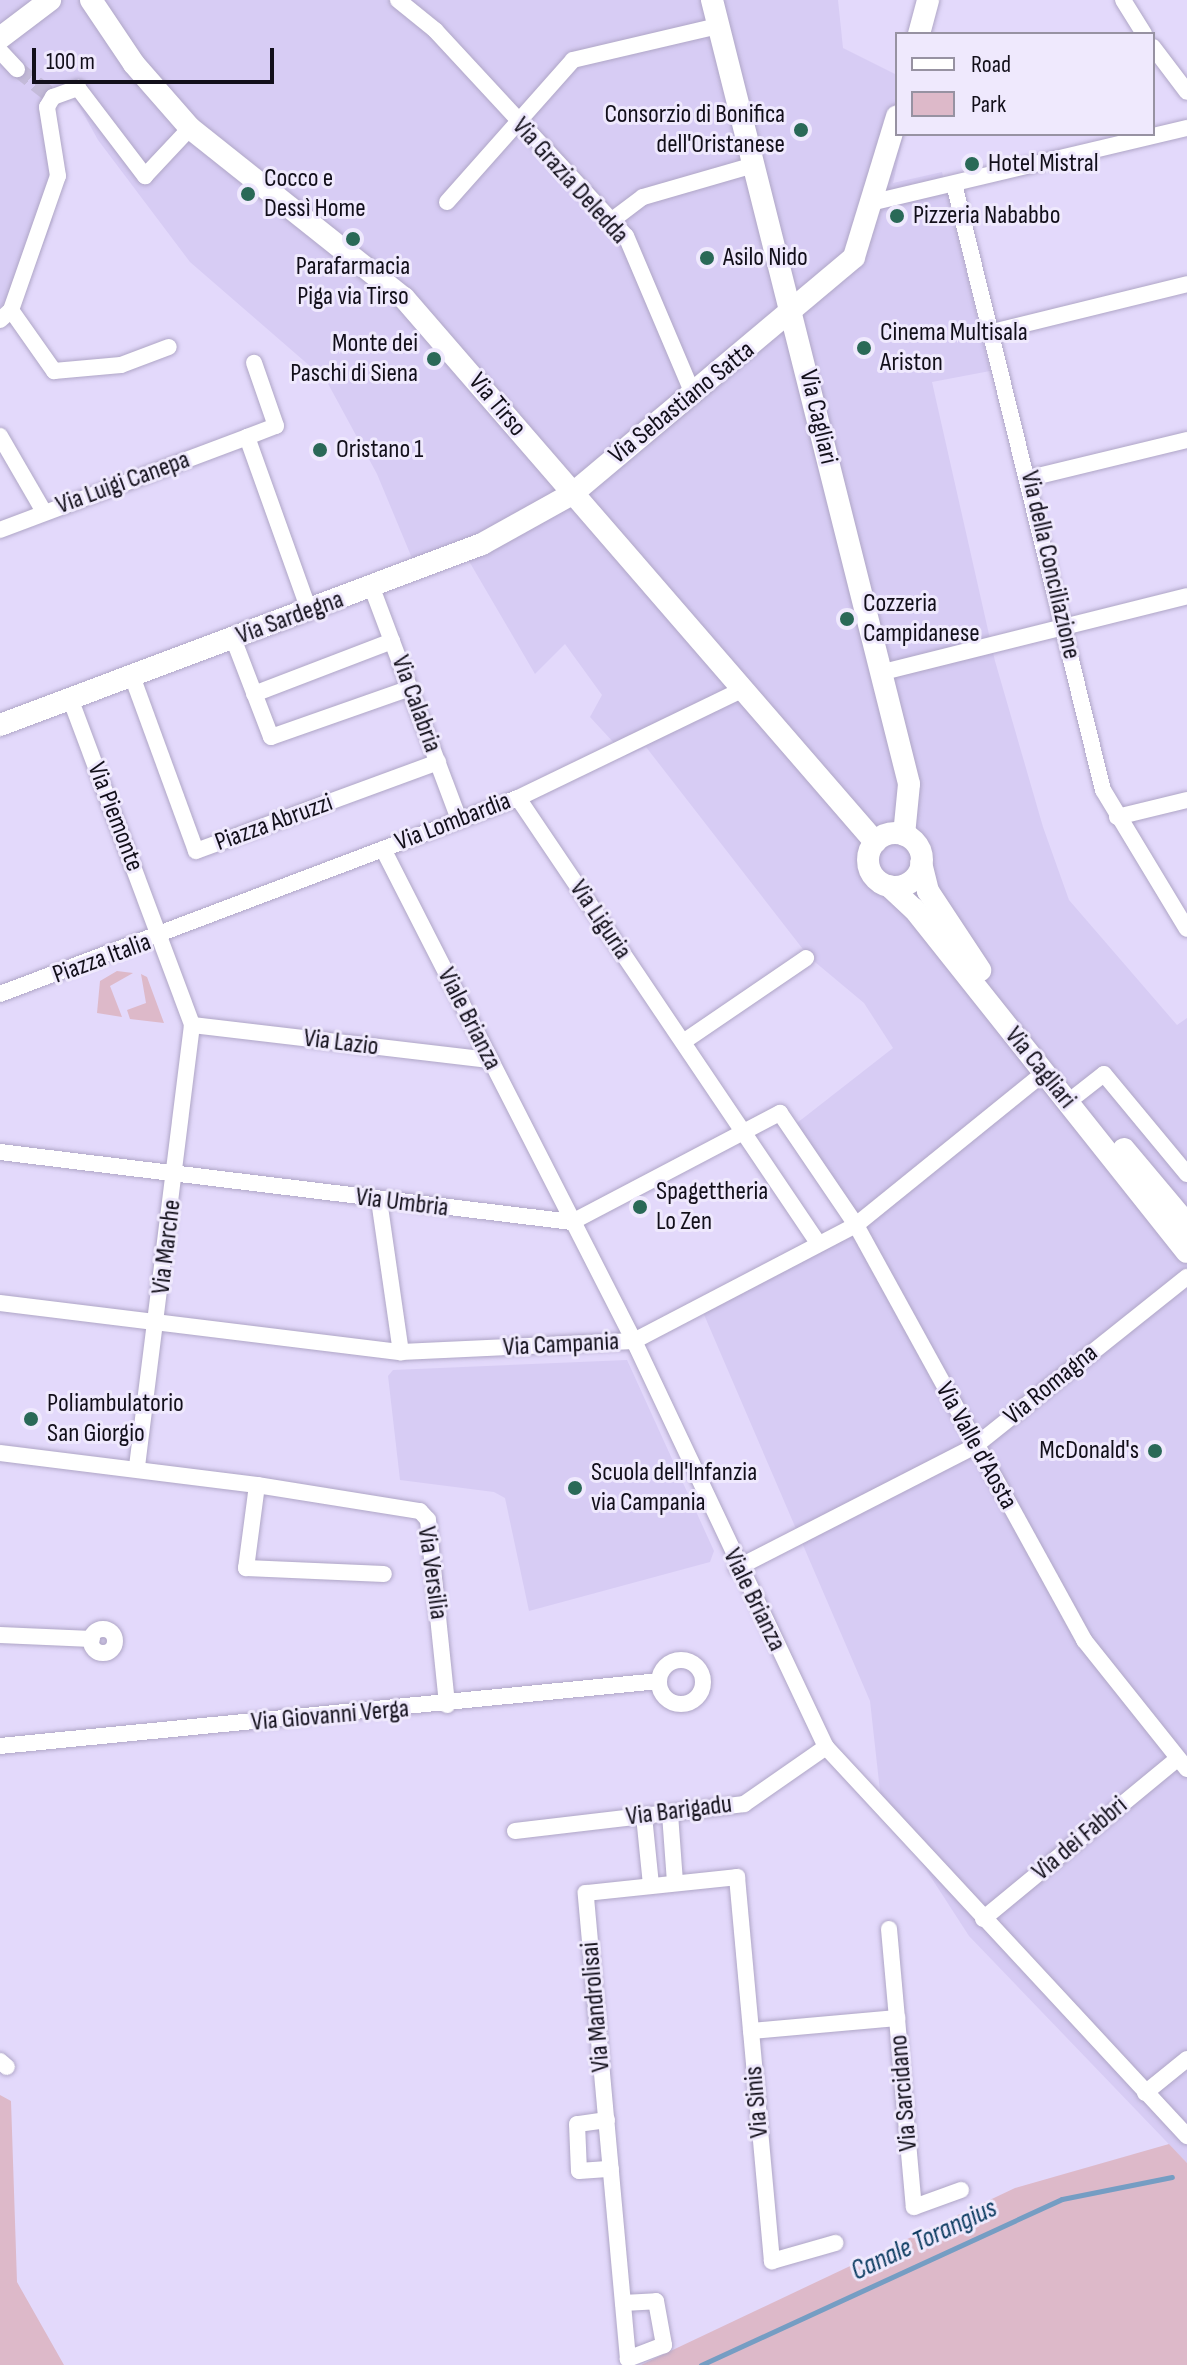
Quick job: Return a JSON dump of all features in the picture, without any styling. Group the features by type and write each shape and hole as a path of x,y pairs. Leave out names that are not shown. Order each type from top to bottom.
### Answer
{"street":[{"path":"0,38 50,0"},
{"name":"Via Tirso","path":"91,0 134,64 190,128 404,298 739,691 875,842"},
{"name":"Via Grazia Deledda","path":"398,0 435,30 517,123 626,236 693,394"},
{"name":"Via Cagliari","path":"712,0 909,784 904,835"},
{"path":"920,32 928,0"},
{"path":"1123,0 1143,32"},
{"path":"447,202 573,60 718,26"},
{"path":"1155,50 1187,92"},
{"path":"0,51 17,69"},
{"path":"169,347 121,365 54,371 5,315 58,176 47,107 51,95 78,88 145,176 190,128"},
{"name":"Via Sebastiano Satta","path":"572,494 793,313 854,257 874,202 895,123"},
{"path":"1155,136 1187,128"},
{"path":"874,202 1154,136"},
{"path":"611,221 643,197 754,165"},
{"name":"Via della Conciliazione","path":"954,184 1030,478 1103,790 1187,929"},
{"path":"992,332 1187,284"},
{"name":"Via Luigi Canepa","path":"0,530 276,426 254,363"},
{"path":"0,436 44,512"},
{"path":"247,437 309,610"},
{"path":"1030,478 1187,440"},
{"name":"Via Sardegna","path":"0,725 372,588 482,544 572,494"},
{"name":"Via Calabria","path":"372,588 459,820"},
{"path":"879,673 1187,596"},
{"path":"233,638 271,737 410,688"},
{"path":"254,694 392,641"},
{"name":"Piazza Abruzzi","path":"132,676 196,851 438,762"},
{"name":"Via Lombardia","path":"160,936 518,798 739,691"},
{"name":"Via Piemonte","path":"70,698 160,936"},
{"name":"Via Liguria","path":"518,798 818,1243"},
{"path":"1117,817 1187,800"},
{"path":"888,834 904,835 917,844 921,863 907,884 889,886 876,879 869,866 875,842 888,834"},
{"name":"Viale Brianza","path":"383,849 634,1341 737,1568 826,1747 1187,2136"},
{"name":"Via Cagliari","path":"921,863 928,891 964,948 1077,1095 1187,1224"},
{"name":"Via Cagliari","path":"889,886 914,909 1187,1252"},
{"name":"Piazza Italia","path":"0,994 160,936 192,1025"},
{"path":"683,1042 806,958"},
{"name":"Via Lazio","path":"192,1025 490,1060"},
{"name":"Via Marche","path":"137,1469 192,1025"},
{"name":"Via Campania","path":"0,1303 401,1352 634,1341 856,1225 1044,1073"},
{"path":"1077,1095 1104,1074 1187,1174"},
{"name":"Via Valle d'Aosta","path":"743,1131 780,1113 856,1225 1084,1640 1182,1764"},
{"path":"572,1222 743,1131"},
{"name":"Via Umbria","path":"0,1152 572,1222"},
{"path":"379,1200 401,1352"},
{"name":"Via Romagna","path":"737,1568 975,1446 1187,1277"},
{"name":"Via Versilia","path":"0,1453 257,1485 424,1514 447,1705"},
{"name":"Via Versilia","path":"257,1485 246,1568 384,1574"},
{"path":"0,1635 92,1639"},
{"name":"Via Giovanni Verga","path":"0,1746 447,1705 659,1681"},
{"name":"Via Barigadu","path":"515,1831 744,1804 826,1747"},
{"name":"Via dei Fabbri","path":"983,1919 1182,1764"},
{"path":"644,1816 651,1885 675,1882 670,1814"},
{"name":"Via Sinis","path":"675,1882 737,1877 772,2261 835,2243"},
{"name":"Via Mandrolisai","path":"623,2303 586,1893 651,1885"},
{"name":"Via Sarcidano","path":"889,1929 914,2207 961,2190"},
{"path":"751,2031 897,2018"},
{"path":"1145,2093 1187,2059"},
{"path":"607,2120 577,2124 579,2171 611,2169"}],"shaded area":[{"path":"0,0 838,0 843,48 895,74 895,136 904,136 893,183 942,172 990,371 932,382 995,661 1043,827 1069,900 1177,1025 1187,1018 1187,2163 969,1936 881,1800 870,1701 699,1303 855,1226 797,1123 893,1048 864,1003 809,957 646,747 626,756 590,717 602,695 565,644 535,674 466,556 414,563 377,474 326,380 190,262 98,140 71,91 54,110 53,221 33,271 0,307"},
{"name":"Scuola dell'Infanzia via Campania","path":"627,1360 714,1551 710,1562 529,1611 505,1498 494,1492 400,1480 388,1376 393,1370"}],"green space":[{"path":"117,971 133,973 110,986 122,1017 97,1013 100,981"},
{"path":"141,974 147,977 164,1023 130,1019 127,1010 146,1003"},
{"path":"0,2095 11,2101 17,2282 64,2365 0,2365"},
{"path":"1169,2144 1187,2163 1187,2365 641,2365 1015,2188"}],"waterway":[{"name":"Canale Torangius","path":"701,2365 1062,2199 1172,2177"}],"tunnel":[{"path":"17,69 48,93"}],"place":[{"name":"Consorzio di Bonifica dell'Oristanese","path":"801,130"},
{"name":"Hotel Mistral","path":"972,164"},
{"name":"Cocco e Dessì Home","path":"248,194"},
{"name":"Pizzeria Nababbo","path":"897,216"},
{"name":"Parafarmacia Piga via Tirso","path":"353,239"},
{"name":"Asilo Nido","path":"707,258"},
{"name":"Cinema Multisala Ariston","path":"864,348"},
{"name":"Monte dei Paschi di Siena","path":"434,359"},
{"name":"Oristano 1","path":"320,450"},
{"name":"Cozzeria Campidanese","path":"847,619"},
{"name":"Spagettheria Lo Zen","path":"640,1207"},
{"name":"Poliambulatorio San Giorgio","path":"31,1419"},
{"name":"McDonald's","path":"1155,1451"},
{"name":"Scuola dell'Infanzia via Campania","path":"575,1488"}]}
